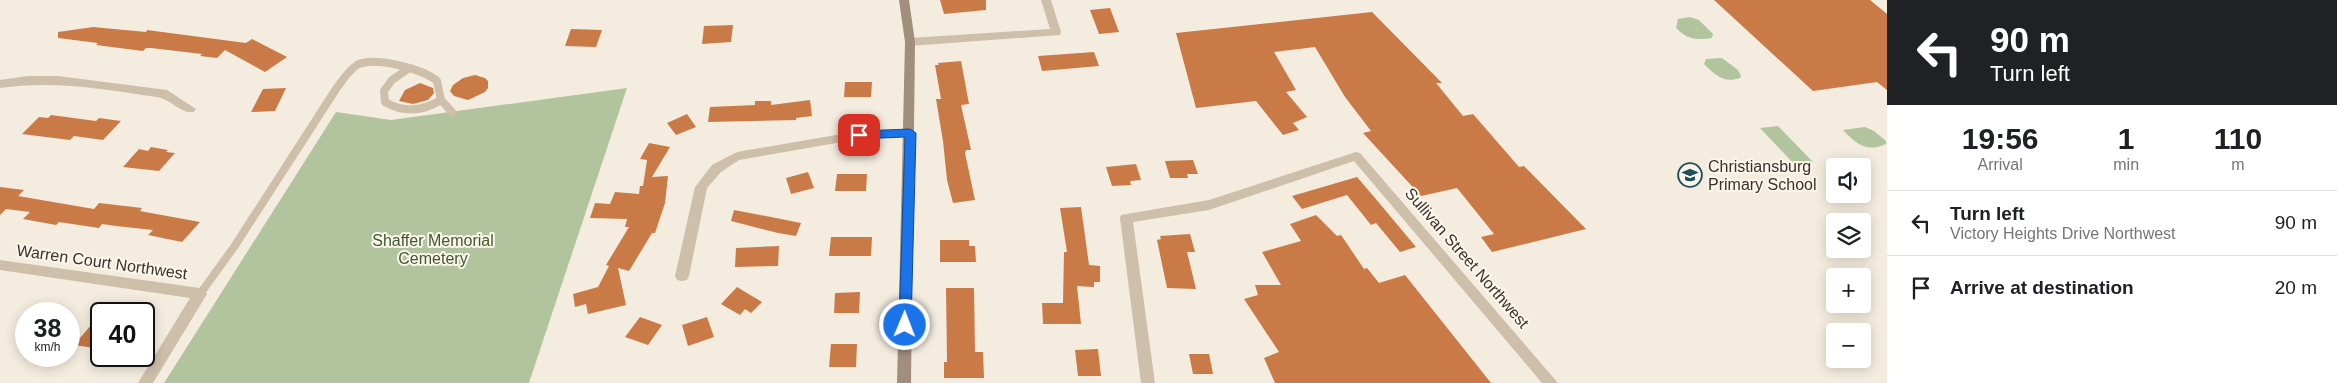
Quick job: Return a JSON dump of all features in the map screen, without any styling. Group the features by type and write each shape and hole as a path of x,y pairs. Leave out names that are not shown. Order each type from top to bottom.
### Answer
{"street":[{"path":"904,0 910,42 910,133 904,383"},
{"path":"910,42 1056,32 1046,0"},
{"path":"0,84 28,80 58,80 103,85 167,94 190,109"},
{"path":"682,276 701,187 706,177 726,160 737,156 859,135 910,133"},
{"name":"Sullivan Street Northwest","path":"1148,383 1126,218 1209,205 1280,184 1356,156 1551,383"},
{"name":"Warren Court Northwest","path":"0,265 200,294"},
{"path":"146,383 200,294"}],"lane":[{"path":"200,294 234,247 293,155 350,72 360,64 377,62 408,69 435,79 441,89 441,100 452,112"},
{"path":"408,69 392,80 384,92 385,102 396,109 413,111 430,108 441,100"}],"green space":[{"path":"1690,17 1699,20 1713,34 1712,38 1692,38 1684,35 1676,28 1678,19"},
{"path":"1722,58 1738,70 1740,78 1734,80 1724,79 1704,64 1706,59"},
{"name":"Shaffer Memorial Cemetery","path":"627,88 529,383 164,383 336,112 391,120"},
{"path":"1778,126 1813,162 1795,165 1760,128"},
{"path":"1865,127 1874,131 1886,141 1886,144 1873,148 1862,146 1843,130"}],"building":[{"path":"940,0 986,0 986,10 944,14"},
{"path":"1714,0 1870,0 1887,14 1887,90 1877,82 1813,91"},
{"path":"1110,8 1119,32 1099,34 1090,10"},
{"path":"1372,12 1442,83 1436,83 1463,116 1473,114 1519,167 1524,166 1586,229 1492,252 1481,237 1494,234 1457,188 1421,196 1363,133 1371,131 1345,97 1315,47 1274,52 1296,90 1286,92 1307,117 1293,123 1299,130 1283,135 1256,101 1196,108 1176,33"},
{"path":"733,25 731,42 702,44 704,26"},
{"path":"93,27 146,32 147,30 246,43 252,39 287,57 265,72 225,50 217,58 200,56 202,54 151,48 146,48 143,51 58,38 58,32"},
{"path":"571,29 602,30 596,47 565,46"},
{"path":"1094,52 1099,66 1042,71 1038,56"},
{"path":"961,61 969,104 961,105 971,150 966,150 965,153 975,200 953,203 947,180 936,99 941,99 935,65 939,65 938,63"},
{"path":"475,75 488,81 488,88 485,92 468,100 454,96 450,91 453,85 463,78"},
{"path":"845,82 872,82 871,97 844,97"},
{"path":"420,83 433,88 434,93 428,100 413,104 399,101 405,90"},
{"path":"286,88 275,111 251,112 263,89"},
{"path":"810,100 812,116 796,118 796,120 708,122 710,107 755,105 755,101 771,101 771,105"},
{"path":"687,114 696,127 676,135 667,123"},
{"path":"51,115 96,121 99,118 121,121 103,140 74,136 70,140 22,134 39,117 48,118"},
{"path":"649,143 670,147 652,177 668,176 665,203 655,233 652,233 629,271 618,268 626,305 588,314 586,304 575,307 573,294 598,287 609,266 606,265 629,227 625,227 627,219 590,218 595,203 610,204 615,192 639,194 640,186 643,186 647,160 640,159"},
{"path":"151,147 175,153 159,171 123,167 139,149 148,151"},
{"path":"1193,160 1198,174 1187,174 1188,178 1170,178 1165,161"},
{"path":"1136,164 1141,180 1130,181 1131,185 1112,186 1106,167"},
{"path":"808,172 814,188 791,194 786,178"},
{"path":"837,174 867,174 866,191 835,191"},
{"path":"1357,177 1416,247 1400,252 1376,223 1371,225 1347,195 1302,209 1292,196"},
{"path":"0,187 24,190 18,196 94,209 99,203 142,208 140,211 200,222 182,242 148,235 153,230 102,224 99,228 59,222 56,225 23,219 30,212 6,209 0,215"},
{"path":"1081,207 1089,265 1100,266 1100,282 1094,282 1094,287 1077,286 1081,324 1043,324 1042,303 1063,303 1064,252 1067,252 1060,208"},
{"path":"734,210 801,223 796,236 778,233 731,221"},
{"path":"1316,215 1337,236 1341,235 1364,269 1367,268 1379,283 1405,275 1491,383 1275,383 1264,358 1279,352 1244,299 1258,295 1255,285 1281,285 1262,252 1301,241 1290,224"},
{"path":"1190,234 1195,252 1187,252 1196,289 1167,288 1157,240 1161,239 1160,236"},
{"path":"831,237 872,237 871,256 829,256"},
{"path":"940,240 969,240 969,246 975,246 976,262 940,262"},
{"path":"779,246 778,266 735,267 736,248"},
{"path":"737,287 762,302 751,313 745,309 740,315 721,304"},
{"path":"946,288 974,288 975,352 983,352 984,378 944,378 944,362 947,362"},
{"path":"860,292 859,313 834,313 835,293"},
{"path":"640,317 662,325 648,345 625,337"},
{"path":"707,317 714,337 688,346 682,325"},
{"path":"90,326 90,347 80,346 80,338"},
{"path":"831,344 857,344 856,367 829,367"},
{"path":"1098,349 1101,376 1078,376 1075,350"},
{"path":"1189,354 1209,354 1213,374 1193,374"}],"place":[{"name":"Christiansburg Primary School","path":"1690,175"}],"route":[{"path":"859,135 910,133 905,325"}]}
